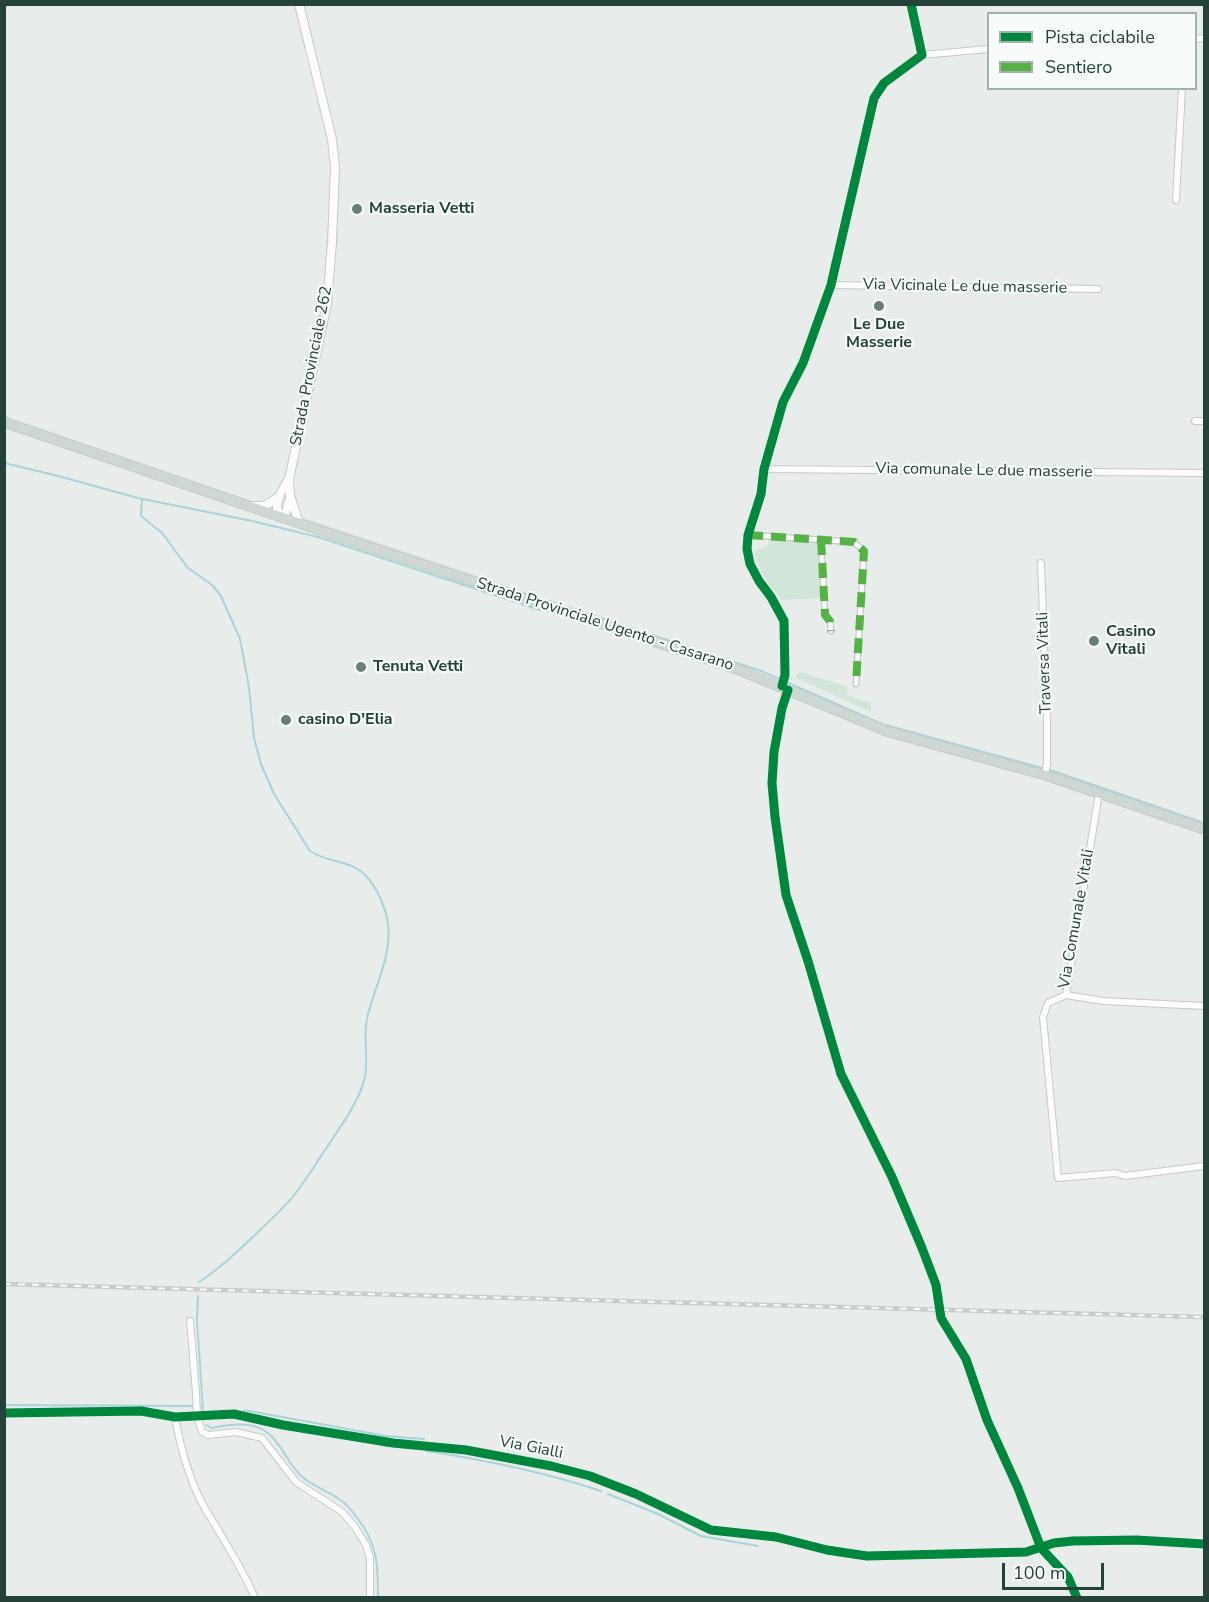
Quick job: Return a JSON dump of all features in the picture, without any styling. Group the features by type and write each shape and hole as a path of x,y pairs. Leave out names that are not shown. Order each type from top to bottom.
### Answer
{"main road":[{"name":"Strada Provinciale Ugento - Casarano","path":"4,422 250,507 734,668 886,731 1045,775 1204,829"}],"street":[{"name":"Strada Provinciale 262","path":"289,479 327,304 335,168 332,139 299,4"},
{"path":"911,4 922,55"},
{"path":"987,49 922,55 884,83 874,98 831,285 803,363 783,402 764,469 761,494 748,535 747,549 750,564 784,621 785,688 774,752 772,783 775,817 786,895 841,1074 892,1177 922,1248 936,1285 941,1318 966,1359 987,1420 1018,1488 1041,1548 1068,1577 1077,1598"},
{"path":"1176,200 1182,90"},
{"name":"Via Vicinale Le due masserie","path":"831,285 1098,290"},
{"path":"1195,421 1204,421"},
{"name":"Via comunale Le due masserie","path":"764,469 1204,473"},
{"path":"289,479 279,497 276,511 281,517 286,512 290,495"},
{"path":"289,479 290,495 299,523"},
{"path":"250,507 264,506 279,497"},
{"path":"748,535 854,542 864,551 856,684"},
{"path":"821,540 825,615 830,621 831,631"},
{"name":"Traversa Vitali","path":"1041,563 1047,764 1045,775"},
{"name":"Via Comunale Vitali","path":"1100,793 1066,995 1048,1003 1043,1017 1058,1178 1116,1173 1125,1176 1204,1166"},
{"path":"1066,995 1102,1002 1204,1006"},
{"path":"190,1321 198,1426 208,1435 236,1432 262,1438 296,1482 342,1512 366,1545 370,1558 370,1598"},
{"name":"Via Gialli","path":"4,1413 141,1411 174,1417 196,1413 234,1414 282,1425 393,1443 466,1450 590,1476 711,1530 776,1537 851,1555 1026,1552 1054,1543 1103,1540 1204,1544"},
{"path":"174,1417 180,1446 202,1503 231,1548 255,1598"}],"green space":[{"path":"769,537 817,543 821,598 783,600 773,590 761,572 755,551 767,547"},
{"path":"800,672 849,687 846,695 871,703 871,712 794,677"}],"waterway":[{"path":"4,463 138,498 318,537 540,610"},
{"path":"142,499 141,516 162,533 188,568 212,585 221,596 240,639 249,687 254,738 261,764 274,794 310,851 353,866 368,878 383,905 388,921 387,951 366,1022 365,1077 355,1102 311,1172 290,1200 231,1257 199,1282"},
{"path":"549,601 761,671 882,724 1053,771 1204,823"},
{"path":"198,1296 197,1321 203,1410"},
{"path":"4,1405 203,1406"},
{"path":"244,1410 386,1436 424,1439"},
{"path":"206,1425 212,1428 241,1424 263,1430 278,1443 300,1475 347,1506 370,1538 376,1556 378,1598"},
{"path":"426,1451 515,1467 601,1491"},
{"path":"608,1494 658,1514 701,1536 758,1546"}],"railway":[{"path":"4,1284 1204,1317"}],"marked path":[{"path":"748,535 854,542 864,551 856,684"},
{"path":"821,540 825,615 830,621 831,631"}],"cycle path":[{"path":"782,686 785,675 784,621 750,564 747,549 748,535 761,494 764,469 783,402 803,363 831,285 874,98 884,83 922,55 911,4"},
{"path":"788,690 782,708 774,752 772,783 775,817 786,895 841,1074 892,1177 922,1248 936,1285 941,1318 966,1359 987,1420 1018,1488 1041,1548 1068,1577 1077,1598"},
{"path":"4,1413 141,1411 175,1417 234,1414 283,1425 393,1443 466,1450 590,1476 636,1494 711,1530 776,1537 827,1550 867,1556 1026,1552 1054,1543 1073,1541 1136,1540 1204,1544"}],"place":[{"name":"Masseria Vetti","path":"357,209"},
{"name":"Le Due Masserie","path":"879,306"},
{"name":"Casino Vitali","path":"1094,641"},
{"name":"Tenuta Vetti","path":"361,667"},
{"name":"casino D'Elia","path":"286,720"}]}
